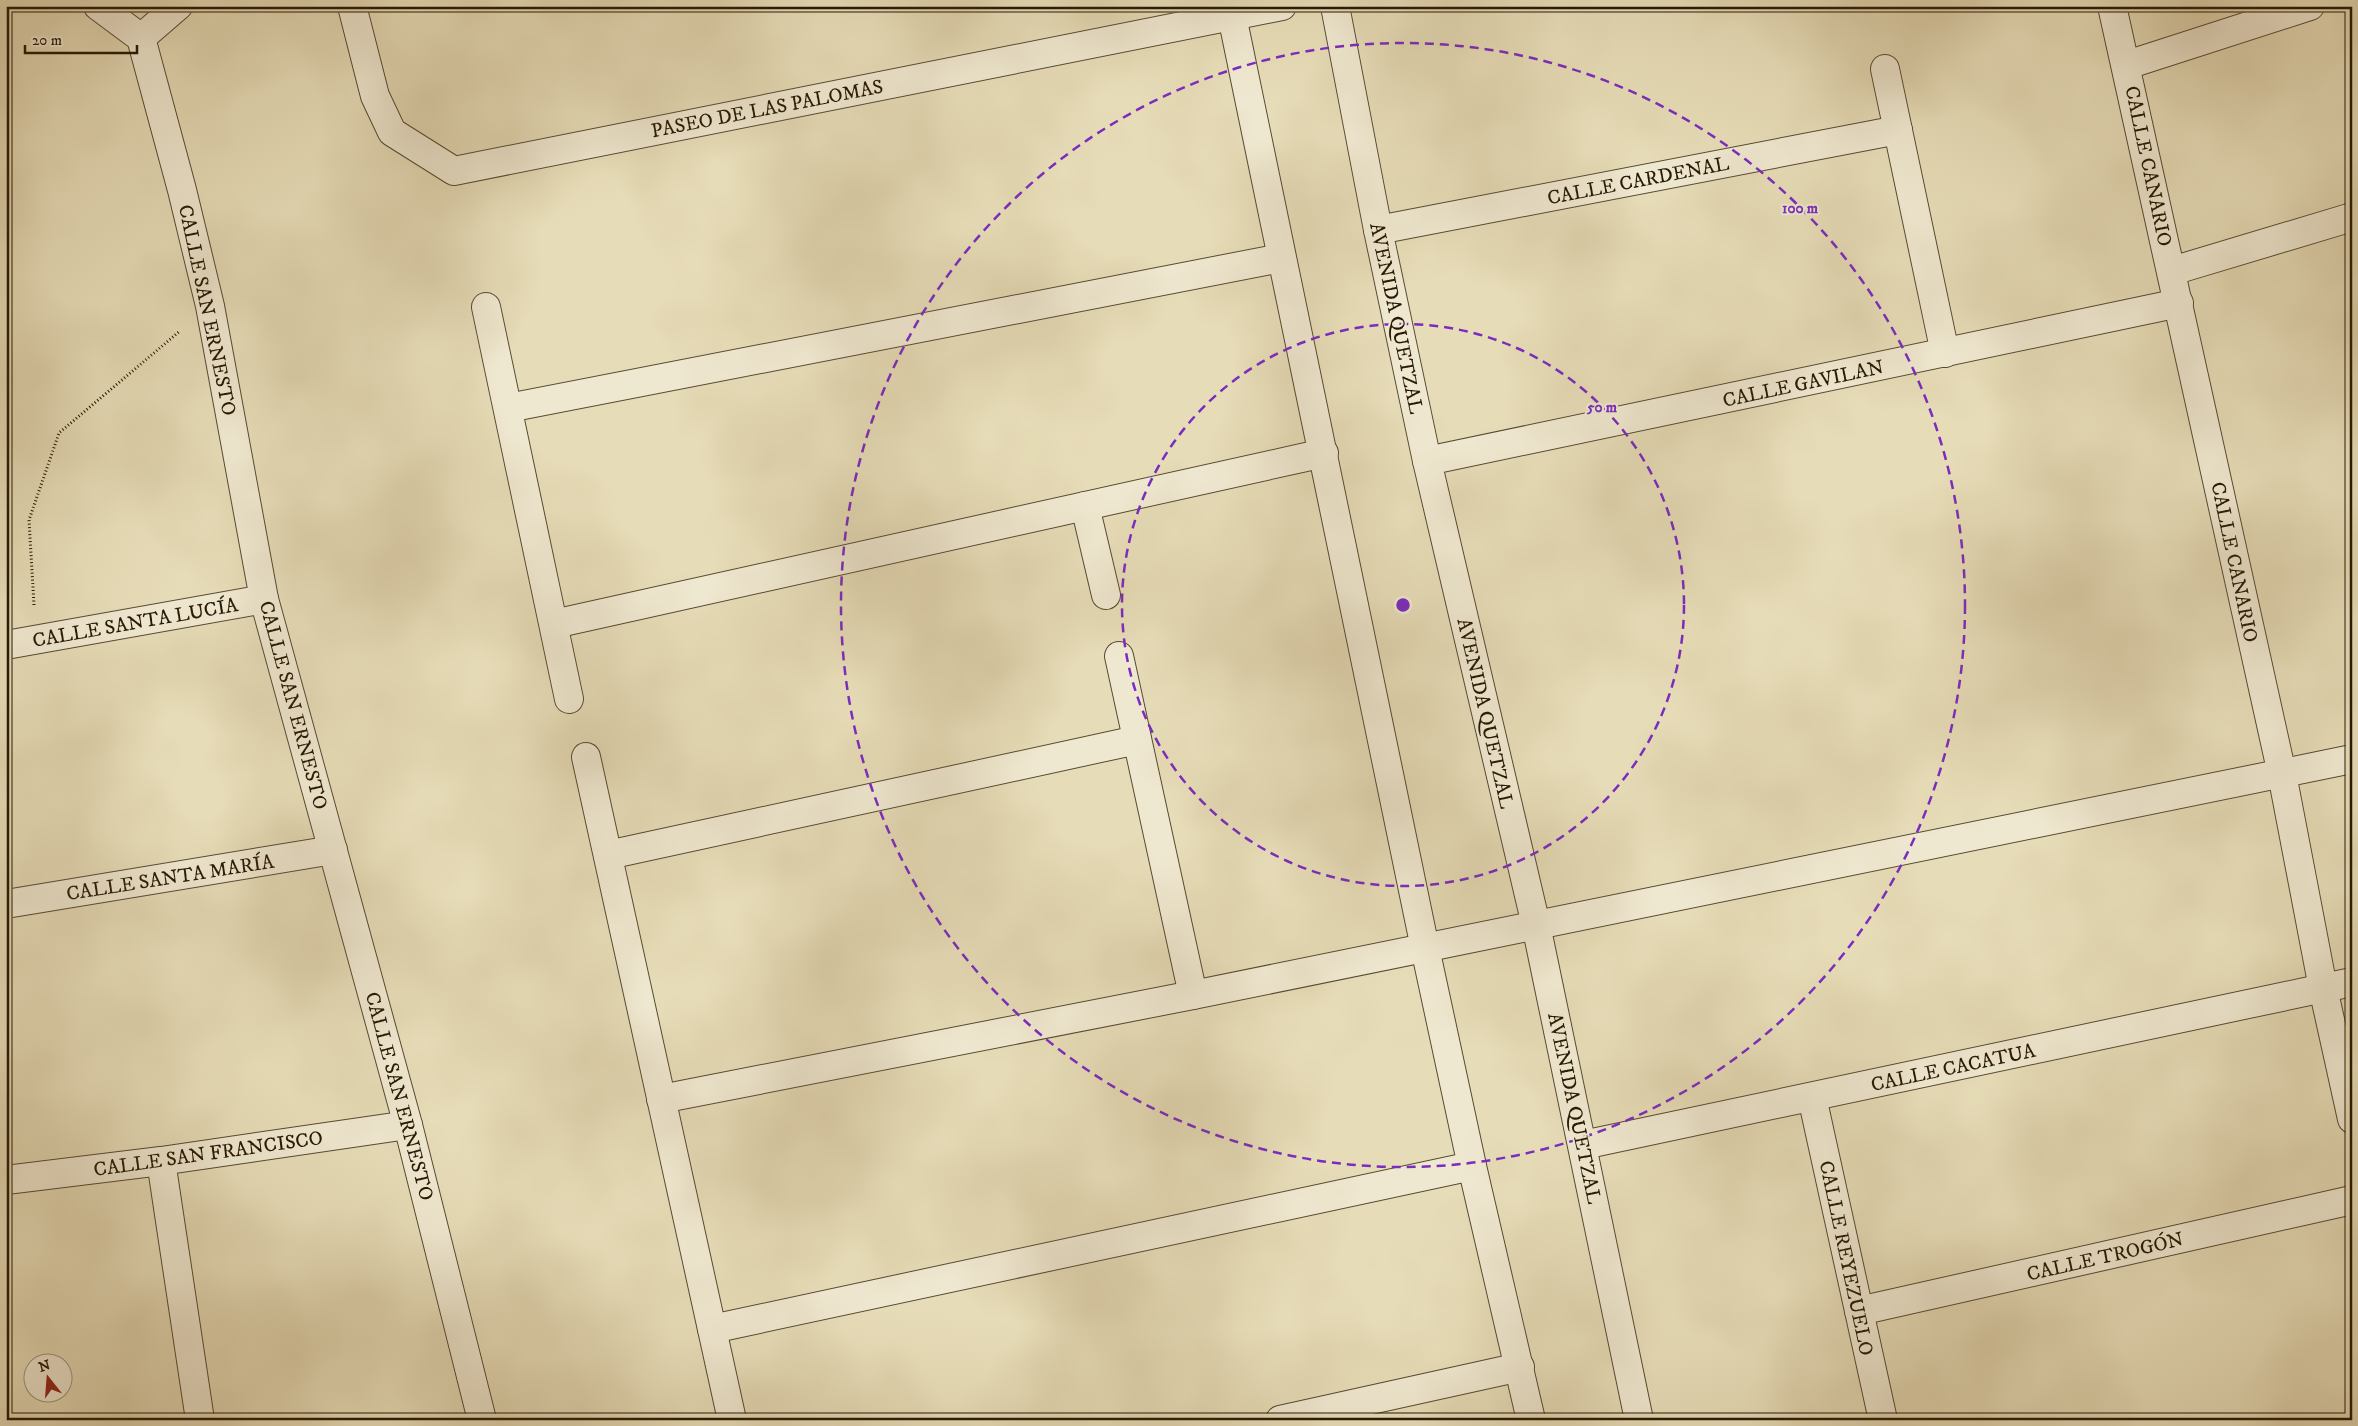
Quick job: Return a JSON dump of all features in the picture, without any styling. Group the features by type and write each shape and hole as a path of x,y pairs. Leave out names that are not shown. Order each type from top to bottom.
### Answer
{"street":[{"path":"98,6 141,38 178,6"},
{"name":"PASEO DE LAS PALOMAS","path":"352,6 375,96 392,132 454,171 1282,6"},
{"name":"AVENIDA QUETZAL","path":"1335,6 1378,230 1426,461 1536,925 1640,1420"},
{"name":"CALLE CANARIO","path":"2112,6 2127,65 2282,774 2323,988 2352,1118"},
{"path":"2127,65 2310,6"},
{"path":"1232,16 1425,948 1472,1166 1532,1420"},
{"name":"CALLE SAN ERNESTO","path":"141,38 182,190 210,306 264,599 408,1125 482,1420"},
{"path":"1885,69 1945,354"},
{"name":"CALLE CARDENAL","path":"1378,230 1898,130"},
{"path":"2172,271 2352,216"},
{"path":"508,408 1281,258"},
{"name":"CALLE GAVILAN","path":"1426,461 2179,304"},
{"path":"486,307 569,699"},
{"path":"554,624 1324,453"},
{"path":"1085,506 1106,595"},
{"name":"CALLE SANTA LUCÍA","path":"6,645 264,599"},
{"path":"1119,656 1193,995"},
{"path":"608,855 1137,740"},
{"path":"586,757 732,1420"},
{"path":"661,1099 1193,995 2352,759"},
{"name":"CALLE SANTA MARÍA","path":"6,904 333,850"},
{"name":"CALLE CACATUA","path":"1583,1145 2352,982"},
{"name":"CALLE REYEZUELO","path":"1812,1097 1883,1420"},
{"name":"CALLE SAN FRANCISCO","path":"6,1180 161,1161 408,1125"},
{"path":"161,1161 200,1420"},
{"path":"712,1329 1472,1166"},
{"name":"CALLE TROGÓN","path":"1859,1311 2352,1200"},
{"path":"1280,1420 1520,1367"}],"path":[{"path":"36,641 29,520 59,433 210,306"}]}
